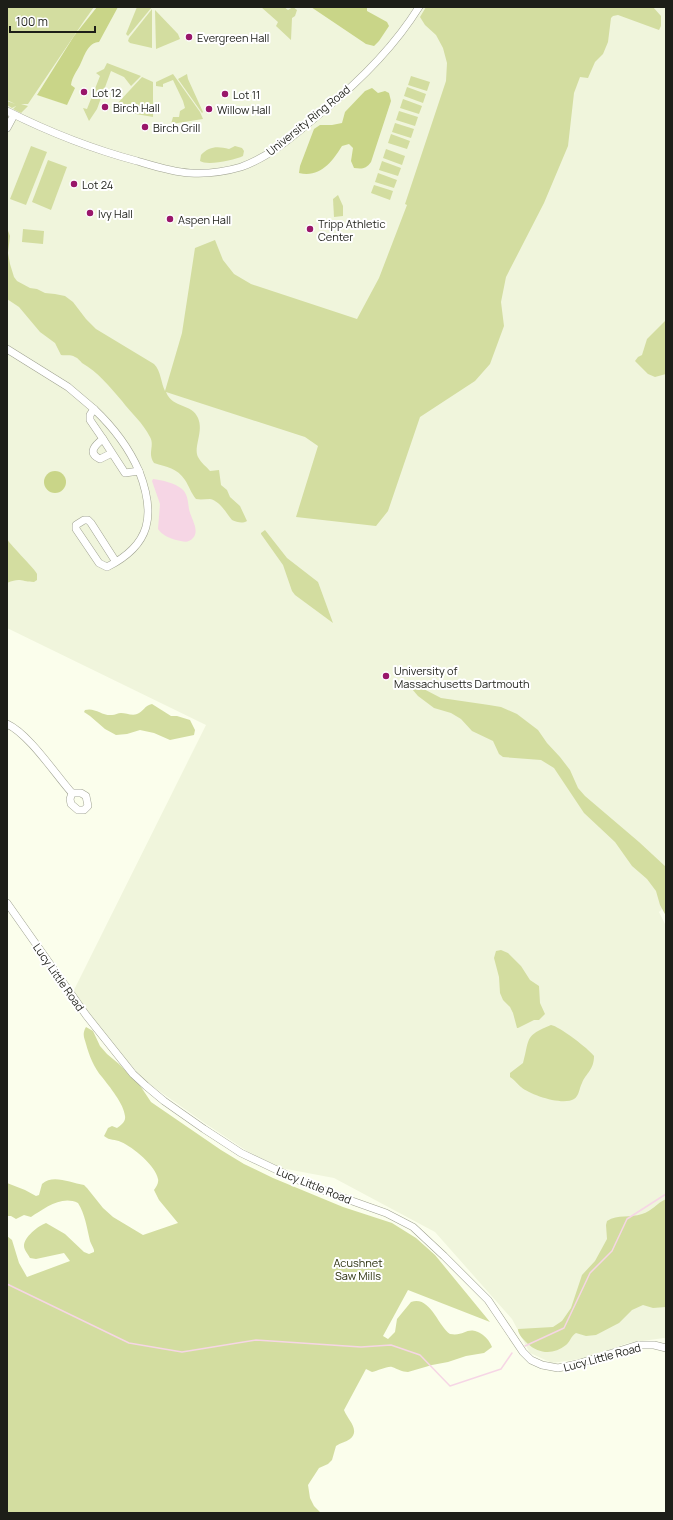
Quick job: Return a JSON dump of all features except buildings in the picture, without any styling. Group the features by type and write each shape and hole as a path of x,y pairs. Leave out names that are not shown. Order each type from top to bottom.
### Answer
{"street":[{"name":"University Ring Road","path":"7,111 74,141 151,165 185,173 216,172 236,168 269,153 334,102 384,54 409,23 419,7"},
{"path":"7,128 14,115"},
{"path":"7,349 68,387 94,409 113,430 139,471 148,503 149,514 147,524 139,542 132,550 116,562 107,567 99,563 79,534 76,529 76,525 84,520 88,520 116,562"},
{"path":"94,409 90,415 90,420 125,473 139,471"},
{"path":"103,439 93,448 95,457 100,459 112,453"},
{"path":"7,724 13,727 31,744 72,793"},
{"name":"Lucy Little Road","path":"7,903 86,1015 129,1069 142,1082 164,1101 241,1153 298,1180 338,1196 386,1212 413,1227 488,1300 523,1352 532,1360 542,1365 558,1368 638,1346 654,1345 666,1348"}],"shaded area":[{"name":"University of Massachusetts Dartmouth","path":"7,7 666,7 666,905 659,912 666,926 666,1339 664,1338 628,1343 586,1358 552,1363 530,1353 512,1319 435,1232 334,1178 281,1168 247,1151 206,1124 145,1081 107,1038 73,992 206,725 7,628"},
{"path":"153,479 176,485 185,493 196,532 191,540 185,542 173,539 164,535 158,529 160,504 152,481"}],"green space":[{"path":"7,7 94,7 28,104 21,104 28,106 21,113 13,109 16,106 12,108 7,105 7,101 15,104 7,100"},
{"path":"97,7 118,7 99,42 92,44 85,54 72,79 71,85 75,88 67,105 37,95 74,36"},
{"path":"137,7 152,7 128,36 126,34"},
{"path":"261,7 284,7 288,10 293,7 297,10 295,16 292,18 291,40 276,26 278,22"},
{"path":"311,7 367,7 367,11 387,22 389,26 374,46 366,44"},
{"path":"426,7 653,7 661,16 661,26 659,30 618,15 611,18 608,42 603,54 595,62 588,78 580,77 574,93 568,146 544,203 506,277 501,302 504,326 490,364 475,381 420,417 388,511 376,526 296,517 318,446 305,437 166,392 173,401 191,410 198,418 200,429 197,449 198,457 210,471 219,470 221,485 227,490 230,497 240,506 247,521 241,523 234,521 214,500 196,499 179,473 171,468 154,463 151,456 152,443 147,432 108,385 99,375 77,358 61,355 55,343 40,332 19,307 7,299 7,228 10,236 8,253 10,264 14,277 17,281 30,288 37,289 45,293 65,296 73,302 96,329 154,364 158,370 165,391 182,333 195,248 215,240 223,260 234,274 251,284 357,319 379,278 407,205 405,204 446,81 447,63 443,48 436,35 425,25 420,17"},
{"path":"152,9 152,48 130,43 128,41 129,38"},
{"path":"155,10 178,34 180,39 156,49"},
{"path":"107,63 141,76 131,86 124,77 111,71 97,109 89,121 83,108 87,109 100,76 96,73 104,69"},
{"path":"173,74 200,112 203,119 171,124 173,117 179,117 180,111 185,108 183,101 173,80 163,84 163,87 156,86 156,82"},
{"path":"187,74 203,112 202,113 178,79"},
{"path":"411,76 430,82 427,91 408,85"},
{"path":"142,77 153,82 153,117 113,110 116,105"},
{"path":"407,87 426,94 423,103 404,96"},
{"path":"372,88 378,93 385,91 389,93 391,101 371,162 364,168 354,168 351,161 353,148 349,144 342,146 330,163 319,171 306,174 299,173 300,166 314,129 320,125 342,123 345,112 365,91"},
{"path":"403,99 422,106 419,114 400,108"},
{"path":"399,111 418,117 415,126 396,120"},
{"path":"395,123 414,129 411,138 392,132"},
{"path":"391,134 410,141 407,149 388,143"},
{"path":"31,146 47,152 26,205 10,199"},
{"path":"235,146 242,148 244,151 243,156 228,161 215,163 200,161 201,155 210,148 221,147 229,149"},
{"path":"386,149 405,156 402,165 383,158"},
{"path":"48,160 67,167 51,210 32,202"},
{"path":"382,161 401,168 398,176 379,170"},
{"path":"378,173 397,180 394,188 375,182"},
{"path":"374,185 393,191 390,200 371,193"},
{"path":"338,195 343,206 343,216 334,217 333,199"},
{"path":"23,229 44,231 43,244 22,242"},
{"path":"666,320 666,374 655,377 648,374 635,361 642,355 647,339"},
{"path":"55,471 63,474 66,482 63,490 55,493 47,490 44,482 47,474"},
{"path":"265,530 287,558 318,582 333,623 295,595 292,591 283,565 261,534"},
{"path":"7,539 36,572 37,580 30,582 15,580 7,583"},
{"path":"418,686 441,698 501,707 517,714 538,730 570,770 578,788 585,796 666,867 666,916 660,905 656,891 647,879 632,866 615,842 584,813 554,768 541,760 503,757 499,754 493,741 472,731 461,719 451,713 434,708 418,696 412,689"},
{"path":"152,704 171,716 177,716 190,720 195,730 194,735 170,740 154,733 140,730 127,734 116,735 105,729 84,712 85,710 89,709 108,715 121,713 135,715"},
{"path":"501,950 508,953 521,966 530,980 539,986 540,1003 545,1014 539,1020 534,1020 518,1028 510,1007 503,1000 500,993 499,977 494,958 496,951"},
{"path":"551,1025 574,1038 594,1056 593,1065 581,1085 577,1096 569,1101 547,1099 539,1096 525,1090 510,1077 510,1073 523,1063 528,1043 532,1035"},
{"name":"Acushnet Saw Mills","path":"86,1027 93,1031 100,1046 107,1054 139,1084 151,1102 221,1150 244,1164 273,1178 343,1207 392,1223 416,1238 435,1255 490,1322 408,1290 383,1336 388,1339 395,1332 397,1319 411,1302 418,1301 429,1307 450,1334 460,1334 470,1331 478,1332 486,1337 492,1347 484,1353 466,1356 408,1372 392,1367 372,1372 366,1369 344,1410 354,1428 353,1436 336,1446 332,1460 328,1464 319,1468 308,1485 310,1498 314,1506 321,1513 7,1513 7,1236 12,1240 19,1263 27,1277 70,1261 64,1253 36,1259 30,1258 24,1246 26,1239 32,1232 46,1223 65,1234 84,1252 89,1254 94,1252 94,1250 90,1241 84,1216 78,1203 72,1201 59,1202 47,1207 31,1217 24,1215 16,1219 11,1216 7,1216 7,1183 36,1196 39,1195 42,1184 46,1181 56,1179 84,1185 103,1208 113,1217 143,1235 178,1223 159,1200 154,1190 158,1183 158,1179 149,1163 126,1144 108,1139 104,1136 108,1128 112,1126 117,1128 122,1124 125,1120 125,1116 119,1101 92,1061 84,1037"},
{"path":"666,1199 666,1307 653,1308 643,1305 632,1310 619,1323 596,1335 586,1336 576,1333 566,1345 552,1352 537,1350 528,1344 520,1335 518,1329 553,1327 562,1321 571,1308 582,1275 595,1261 607,1239 607,1221 620,1217 642,1214"}],"waterway":[{"path":"525,1346 564,1328 590,1273 612,1251 627,1219 666,1194"},
{"path":"7,1284 129,1343 182,1352 256,1340 361,1347 391,1345 420,1355 450,1386 501,1369 512,1353"}],"place":[{"name":"Evergreen Hall","path":"189,37"},
{"name":"Lot 12","path":"84,92"},
{"name":"Lot 11","path":"225,94"},
{"name":"Birch Hall","path":"105,107"},
{"name":"Willow Hall","path":"209,109"},
{"name":"Birch Grill","path":"145,127"},
{"name":"Lot 24","path":"74,184"},
{"name":"Ivy Hall","path":"90,213"},
{"name":"Aspen Hall","path":"170,219"},
{"name":"Tripp Athletic Center","path":"310,229"},
{"name":"University of Massachusetts Dartmouth","path":"386,676"}]}
